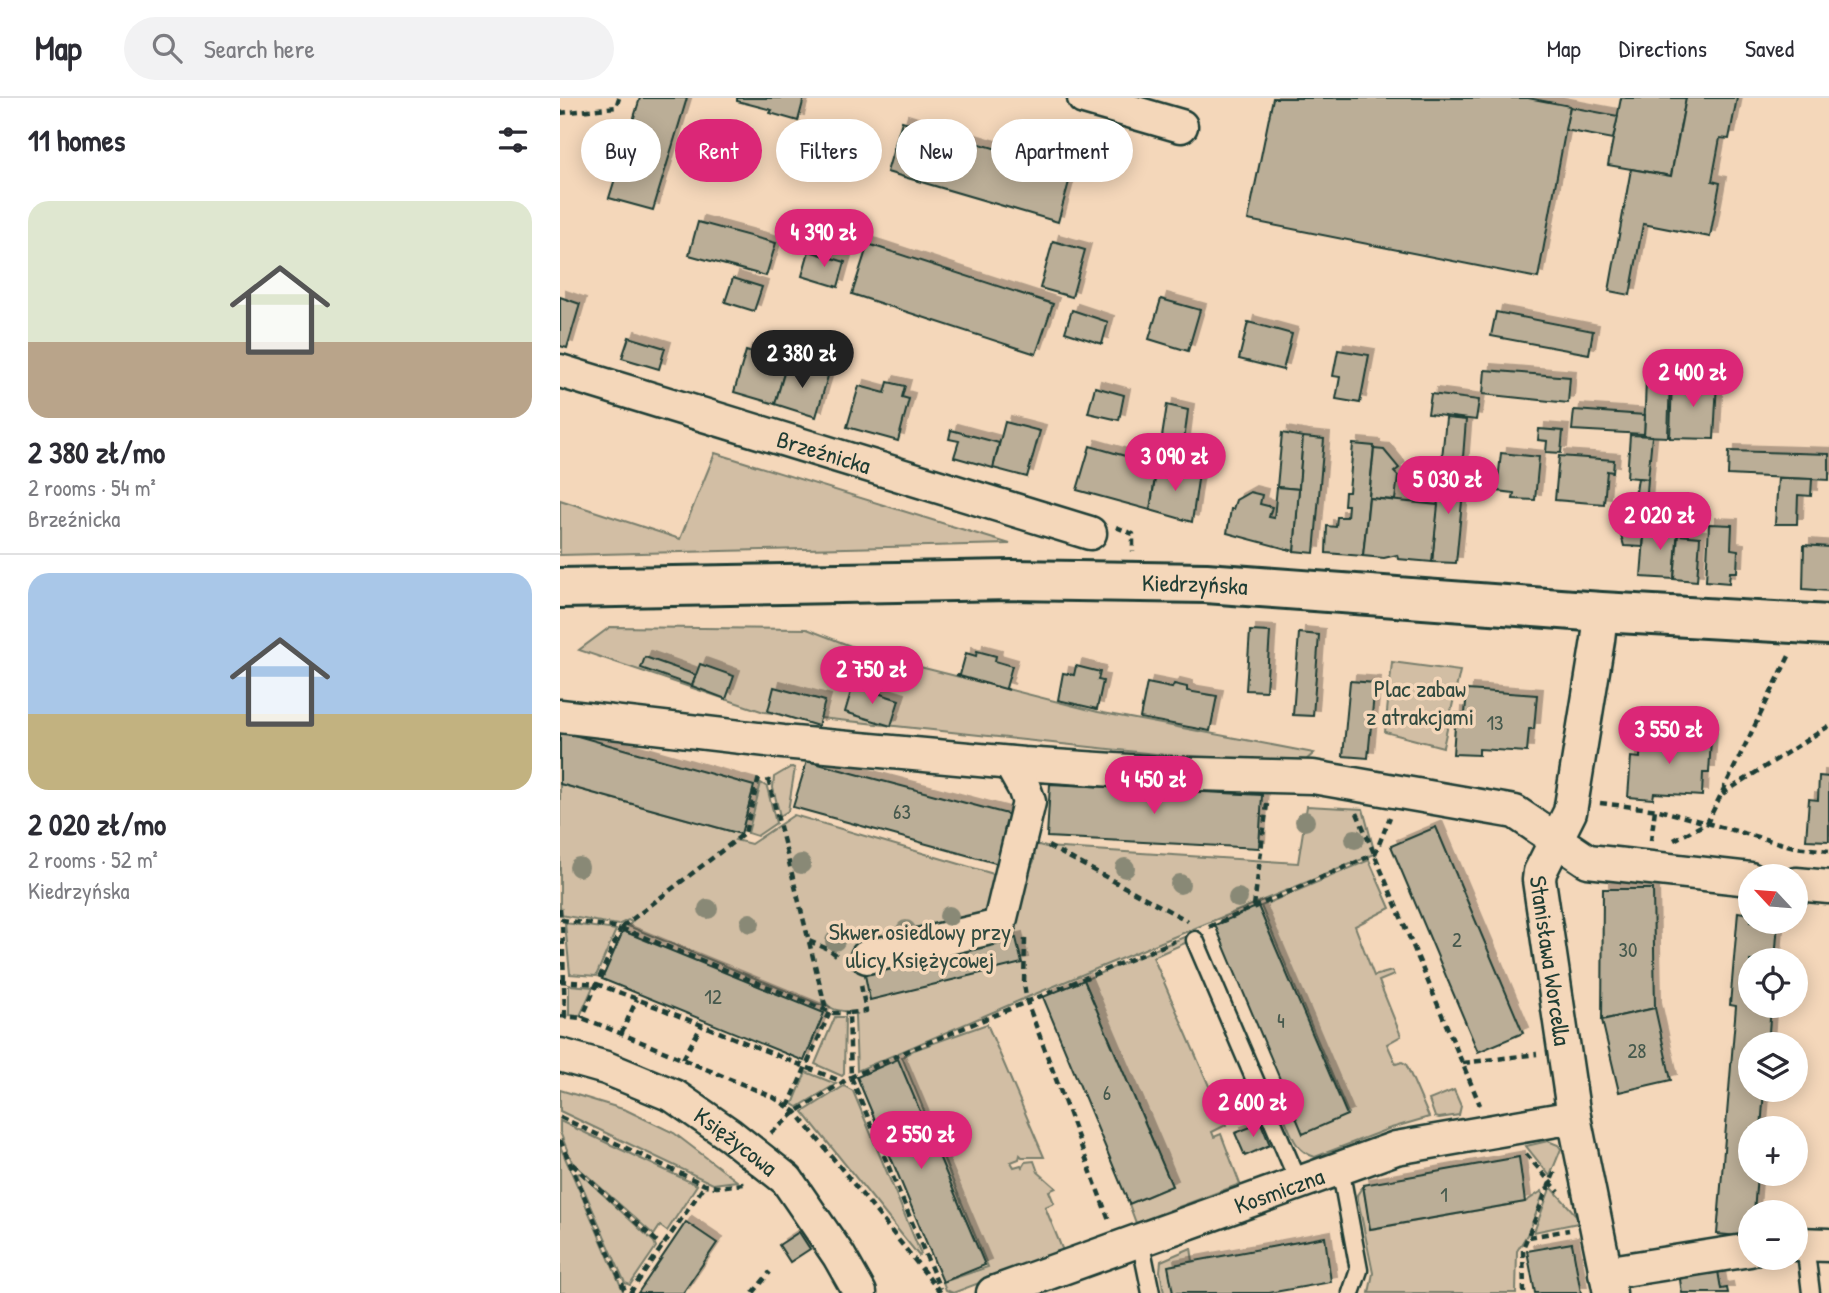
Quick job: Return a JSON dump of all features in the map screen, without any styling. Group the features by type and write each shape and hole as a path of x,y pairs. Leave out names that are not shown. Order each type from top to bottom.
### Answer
{"street":[{"path":"1084,98 1181,126"},
{"name":"Brzeźnicka","path":"560,371 1090,533"},
{"name":"Kiedrzyńska","path":"560,588 1012,580 1206,583 1601,612 1829,625"},
{"name":"Stanisława Worcella","path":"1601,612 1570,812 1540,872 1539,880 1574,1117 1607,1283 1738,1253"},
{"path":"560,716 783,742 1010,763 1160,773 1313,776 1515,812 1595,863 1738,878"},
{"path":"858,964 999,926 1028,802 1024,788 1010,763"},
{"path":"1808,885 1829,887"},
{"name":"Księżycowa","path":"560,1055 606,1068 674,1096 753,1153 787,1180 839,1256 860,1293"},
{"name":"Kosmiczna","path":"993,1293 1127,1237 1299,1183 1396,1148 1574,1117"}],"lane":[{"path":"1199,934 1299,1183"},
{"path":"1340,1168 1359,1270 1351,1293"},
{"path":"1127,1237 1151,1293"},
{"path":"1810,1245 1811,1293"}],"path":[{"path":"560,113 616,107 619,98"},
{"path":"1672,841 1707,823 1791,653 1778,652"},
{"path":"1721,795 1829,726"},
{"path":"582,1018 621,928 745,833 759,777"},
{"path":"768,779 828,1011 788,1107"},
{"path":"1254,907 1268,791"},
{"path":"1572,800 1655,809 1794,847 1829,851"},
{"path":"1199,934 1376,854 1394,806"},
{"path":"1354,808 1376,854 1485,1116"},
{"path":"1649,853 1655,809"},
{"path":"1046,845 1191,923"},
{"path":"560,908 565,1017"},
{"path":"561,920 621,928 828,1011 866,1011 858,964 808,941"},
{"path":"560,1117 705,1185 717,1187 758,1182 753,1153 778,1125 851,1077 1178,939"},
{"path":"562,981 597,984 844,1083"},
{"path":"1024,984 1027,1002 1127,1237"},
{"path":"621,1034 637,999"},
{"path":"849,1013 851,1077 942,1293"},
{"path":"683,1059 702,1025"},
{"path":"1462,1063 1539,1054"},
{"path":"560,1140 628,1293"},
{"path":"1521,1147 1565,1200"},
{"path":"569,1161 662,1246"},
{"path":"1524,1293 1524,1248 1555,1170"},
{"path":"628,1293 705,1185"},
{"path":"1529,1237 1582,1228"},
{"path":"753,1293 770,1272"}],"green space":[{"path":"715,453 1010,544 560,555 560,500 680,539"},
{"path":"610,627 807,629 861,650 920,667 1098,712 1314,753 1296,769 764,712 579,650"},
{"name":"Plac zabaw z atrakcjami","path":"1392,662 1460,671 1443,747 1385,732"},
{"path":"791,767 795,768 788,811 780,816 773,788 774,777"},
{"path":"761,783 767,787 776,823 757,836 748,833"},
{"name":"Skwer osiedlowy przy ulicy Księżycowej","path":"560,784 741,834 735,840 751,844 794,815 1024,883 1034,861 1035,844 1046,847 1298,863 1307,806 1363,809 1375,854 1023,999 857,1071 857,1014 835,1010 822,1000 823,1006 628,926 632,922 628,920 618,925 560,915"},
{"path":"1369,860 1390,908 1355,926 1374,976 1392,971 1394,975 1379,981 1401,1036 1387,1044 1396,1064 1406,1064 1429,1117 1388,1129 1315,1157 1299,1146 1284,1117 1295,1115 1304,1133 1348,1113 1261,906"},
{"path":"565,923 616,930 596,976 570,974"},
{"path":"1198,931 1201,936 1153,957 1226,1125 1212,1132 1214,1137 1221,1134 1240,1184 1136,1223 1129,1204 1172,1186 1084,980"},
{"path":"569,985 593,987 580,1016 569,1015"},
{"path":"835,1017 845,1017 842,1076 815,1064"},
{"path":"987,1024 1044,1157 1020,1155 1019,1159 1011,1162 1014,1167 1022,1167 1025,1162 1034,1161 1038,1172 1056,1188 1049,1191 1054,1203 1045,1207 1063,1251 953,1293 946,1290 943,1282 988,1267 902,1057 914,1050"},
{"path":"806,1072 836,1084 798,1107 793,1104"},
{"path":"844,1086 853,1091 921,1254 919,1256 803,1112"},
{"path":"560,1090 626,1110 674,1133 737,1181 713,1184 560,1111"},
{"path":"1454,1090 1461,1106 1459,1115 1435,1117 1429,1100"},
{"path":"560,1121 697,1185 667,1231 660,1226 654,1235 572,1162 560,1132"},
{"path":"1548,1141 1561,1149 1550,1176 1526,1146"},
{"path":"560,1146 624,1293 560,1293"},
{"path":"580,1173 654,1242 656,1247 630,1285 625,1283 577,1174"},
{"path":"1363,1186 1371,1229 1525,1202 1542,1191 1530,1230 1517,1251 1516,1293 1369,1293 1373,1273 1357,1195"},
{"path":"1550,1189 1553,1189 1576,1215 1578,1223 1534,1232"},
{"path":"1191,1248 1193,1261 1169,1266 1173,1293 1164,1293 1161,1261"}],"building":[{"path":"640,98 687,98 681,119 675,119 675,138 653,210 609,198 614,182 661,182 661,119 633,119"},
{"path":"737,98 804,98 799,119 770,113 772,110 737,101"},
{"path":"1273,98 1528,98 1570,106 1538,278 1248,220"},
{"path":"1621,98 1686,98 1671,176 1608,165"},
{"path":"1686,98 1737,98 1729,139 1720,138 1712,181 1720,183 1710,237 1643,224 1630,295 1609,291 1631,169 1671,176"},
{"path":"1570,107 1618,116 1613,139 1565,130"},
{"path":"896,141 896,175 887,172"},
{"path":"977,143 991,147 991,182 1069,182 1058,222 921,182 977,182"},
{"path":"698,222 776,243 766,276 689,255"},
{"path":"1053,241 1085,250 1072,297 1040,288"},
{"path":"868,244 1053,304 1036,354 852,294"},
{"path":"809,251 845,262 838,287 802,276"},
{"path":"733,278 762,287 754,311 725,302"},
{"path":"560,297 580,304 567,348 560,346"},
{"path":"1161,299 1200,310 1188,351 1149,339"},
{"path":"1072,310 1108,322 1102,344 1065,332"},
{"path":"1496,312 1593,331 1589,354 1491,336"},
{"path":"1248,322 1292,334 1283,370 1239,359"},
{"path":"629,337 665,348 659,369 622,358"},
{"path":"1338,350 1369,355 1360,403 1336,399 1340,377 1333,376"},
{"path":"746,351 787,363 775,404 734,392"},
{"path":"787,363 828,376 816,417 775,404"},
{"path":"1485,370 1570,377 1568,403 1483,394"},
{"path":"1646,378 1670,379 1668,437 1644,436"},
{"path":"1672,379 1717,382 1714,439 1670,438"},
{"path":"888,382 905,386 902,397 909,399 898,441 847,427 859,386 885,393"},
{"path":"1095,387 1124,395 1119,420 1088,413"},
{"path":"1431,394 1479,400 1476,420 1428,414"},
{"path":"1167,405 1188,410 1184,441 1192,442 1191,454 1183,453 1182,459 1159,456"},
{"path":"1574,410 1645,415 1644,434 1572,430"},
{"path":"1446,418 1466,420 1462,470 1441,468"},
{"path":"1005,422 1040,431 1027,477 993,468"},
{"path":"1539,429 1563,431 1561,453 1546,452 1547,441 1538,440"},
{"path":"951,430 999,443 993,468 954,457 959,441 949,439"},
{"path":"1282,433 1303,437 1299,489 1277,487"},
{"path":"1630,435 1652,436 1648,479 1627,477"},
{"path":"1303,437 1324,439 1314,553 1294,551"},
{"path":"1353,444 1374,446 1363,556 1326,553 1327,526 1336,527 1337,517 1347,517 1345,492 1349,492"},
{"path":"1090,446 1157,465 1150,510 1077,490"},
{"path":"1374,449 1384,450 1399,468 1394,472 1398,476 1395,500 1369,498"},
{"path":"1729,451 1829,454 1829,480 1728,475"},
{"path":"1501,453 1539,457 1535,500 1513,499 1514,493 1497,491"},
{"path":"1559,456 1614,460 1613,472 1607,471 1604,504 1555,500"},
{"path":"1157,467 1199,473 1192,522 1150,510"},
{"path":"1441,468 1465,471 1456,563 1432,562"},
{"path":"1638,478 1648,479 1643,547 1624,546 1621,535 1626,529 1622,520 1626,512 1623,501 1636,492"},
{"path":"1778,478 1812,479 1811,496 1798,495 1797,524 1775,524"},
{"path":"1277,487 1299,489 1294,551 1227,533 1231,509 1236,500 1250,492 1262,495 1260,504 1272,507 1269,517 1274,518"},
{"path":"1369,498 1438,505 1432,562 1398,559 1397,555 1384,558 1363,556"},
{"path":"1645,524 1678,526 1674,579 1641,577"},
{"path":"1709,524 1732,525 1731,549 1738,550 1737,572 1730,572 1729,583 1706,581"},
{"path":"1678,535 1700,537 1697,581 1674,579"},
{"path":"1804,545 1829,547 1829,591 1803,589"},
{"path":"1250,631 1270,632 1266,691 1246,690"},
{"path":"1299,633 1319,635 1313,716 1293,715"},
{"path":"977,651 996,656 995,661 1012,666 1006,688 1009,690 956,675 960,675 966,653 976,656"},
{"path":"645,657 696,675 692,686 641,668"},
{"path":"700,664 734,676 726,699 692,686"},
{"path":"1076,666 1100,672 1098,680 1103,681 1097,709 1058,700 1063,673 1074,675"},
{"path":"1350,681 1375,683 1368,758 1343,756"},
{"path":"1147,683 1172,688 1174,684 1187,687 1187,691 1217,696 1210,731 1140,718"},
{"path":"853,685 899,700 891,726 845,712"},
{"path":"774,687 825,701 818,726 768,711"},
{"path":"1467,690 1537,695 1534,729 1529,729 1527,752 1479,749 1479,755 1453,754 1456,713 1465,714"},
{"path":"560,731 754,786 741,834 560,784"},
{"path":"1641,734 1711,739 1709,773 1703,773 1702,796 1654,793 1653,799 1628,797 1631,757 1640,758"},
{"path":"807,761 1011,815 999,864 793,807"},
{"path":"1819,776 1829,777 1829,841 1806,840 1809,799 1818,800"},
{"path":"1050,784 1262,795 1259,848 1047,837"},
{"path":"1436,827 1523,1033 1478,1052 1391,846"},
{"path":"1603,889 1653,889 1655,1008 1602,1020"},
{"path":"1258,906 1347,1115 1303,1134 1215,925"},
{"path":"1738,912 1738,934 1777,934 1776,948 1738,948 1738,1018 1770,1018 1769,1032 1738,1032 1738,1102 1763,1102 1762,1116 1738,1116 1738,1186 1756,1186 1755,1200 1738,1200 1738,1236 1717,1234 1736,1006 1730,1005"},
{"path":"623,931 824,1013 804,1061 602,979"},
{"path":"1016,938 1022,963 870,1000 865,975"},
{"path":"1084,980 1172,1186 1129,1204 1043,997"},
{"path":"1655,1008 1671,1080 1619,1092 1602,1020"},
{"path":"898,1059 985,1265 943,1282 857,1077"},
{"path":"1261,1123 1270,1145 1245,1156 1235,1133"},
{"path":"1519,1157 1525,1202 1370,1229 1363,1185"},
{"path":"686,1222 717,1243 683,1293 638,1293"},
{"path":"799,1232 810,1249 790,1262 779,1245"},
{"path":"1325,1237 1331,1282 1269,1293 1173,1293 1168,1266"},
{"path":"1572,1243 1581,1293 1535,1293 1527,1251"},
{"path":"1717,1265 1721,1289 1727,1288 1728,1293 1682,1293 1679,1273"}]}
